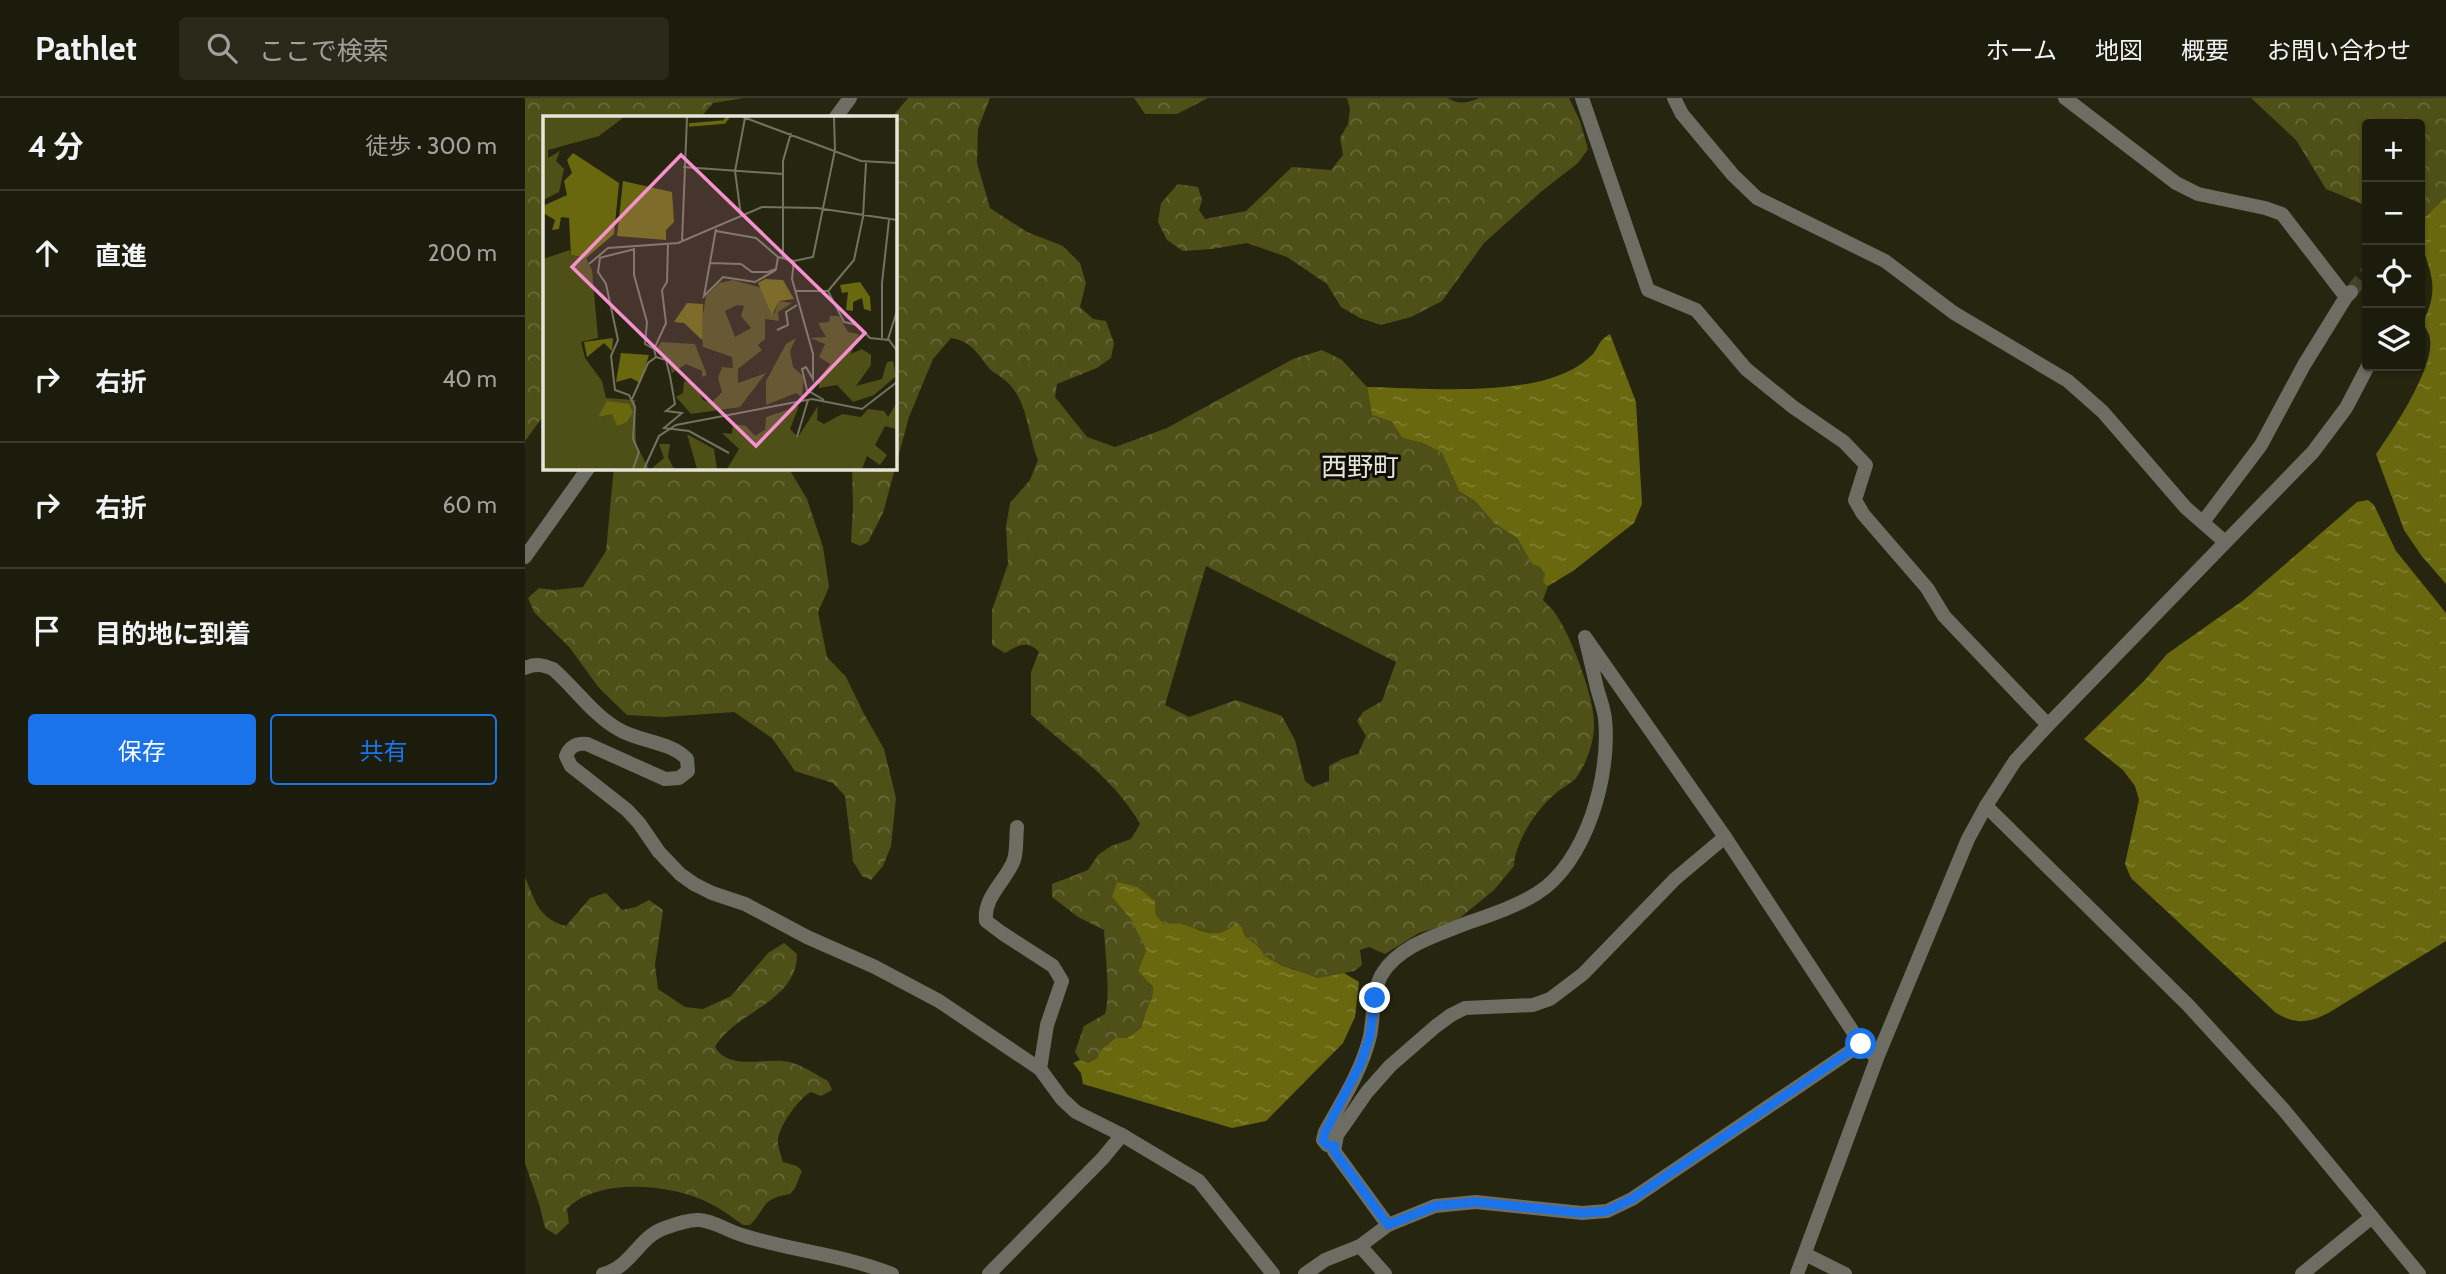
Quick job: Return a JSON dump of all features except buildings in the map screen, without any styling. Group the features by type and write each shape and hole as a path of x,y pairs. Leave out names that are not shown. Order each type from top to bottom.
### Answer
{"street":[{"path":"837,116 850,98"},
{"path":"1582,98 1648,290 1696,310 1746,369 1793,407 1845,442 1866,466 1855,500 1863,514 1927,588 1944,616 2048,725"},
{"path":"1674,98 1682,114 1757,198 1885,261 1954,313 2068,381 2103,412 2186,508 2224,541"},
{"path":"2065,98 2176,184 2198,194 2281,214 2349,294 2304,365 2261,445 2203,522"},
{"path":"1797,1274 1877,1058 1968,839 1986,806 2015,761 2048,725 2313,452 2346,408 2365,371"},
{"path":"525,558 588,469"},
{"path":"1335,1146 1327,1145 1323,1140 1325,1132 1360,1065 1370,1036 1375,998 1382,974 1410,947 1520,903 1538,893 1555,879 1585,832 1597,801 1606,742 1605,717 1585,637 1725,837 1861,1044 1877,1058"},
{"path":"525,668 542,664 554,669 617,729 648,742 679,750 687,759 688,771 679,778 664,779 587,744 577,743 569,749 566,756 571,766 627,810 659,852 680,874 712,893 745,904 939,1001 1040,1069 1062,1099 1076,1112 1122,1135 1199,1181 1273,1274"},
{"path":"1986,806 2188,1005 2284,1109 2419,1274"},
{"path":"1017,827 1014,859 985,913 986,920 1002,933 1053,966 1059,973 1061,987 1047,1025 1040,1069"},
{"path":"1388,1225 1334,1151 1337,1135 1367,1092 1390,1066 1451,1015 1465,1008 1533,1005 1550,999 1583,974 1675,878 1725,837"},
{"path":"1305,1274 1325,1261 1360,1246 1388,1225 1435,1206 1476,1202 1582,1213 1607,1211 1632,1199 1861,1044"},
{"path":"989,1274 1103,1158 1122,1135"},
{"path":"2302,1274 2372,1217"},
{"path":"603,1274 618,1269 650,1236 662,1229 698,1220 710,1222 743,1236 866,1264 891,1274"},
{"path":"1360,1246 1385,1274"},
{"path":"1804,1254 1845,1274"}],"green space":[{"path":"525,98 744,98 713,103 702,116 543,116 543,416 525,441"},
{"path":"908,98 990,98 978,129 977,163 990,208 1027,232 1063,246 1080,263 1086,283 1080,307 1093,319 1106,321 1114,343 1111,358 1097,368 1057,384 1055,397 1087,437 1115,447 1167,428 1293,359 1322,350 1342,360 1367,387 1372,415 1392,422 1402,438 1423,443 1442,453 1459,491 1475,501 1494,523 1517,538 1532,564 1540,567 1545,574 1543,583 1548,586 1543,600 1557,615 1565,630 1587,685 1593,712 1592,744 1580,772 1548,800 1534,817 1518,847 1514,866 1494,890 1455,922 1419,933 1385,954 1369,947 1360,950 1362,965 1354,971 1319,978 1303,974 1265,956 1259,947 1245,936 1242,928 1214,934 1181,924 1164,924 1156,915 1155,901 1138,887 1112,897 1130,918 1146,950 1138,971 1153,987 1152,998 1141,1028 1100,1051 1097,1058 1088,1063 1080,1060 1075,1052 1084,1026 1105,1014 1107,1005 1104,930 1078,917 1052,897 1052,884 1088,870 1098,855 1111,846 1131,839 1140,824 1117,792 1090,765 1031,715 1031,672 1039,652 1031,646 1023,645 1005,653 992,645 992,610 1008,564 1006,526 1010,503 1030,480 1038,460 1024,410 1015,392 990,369 973,348 951,338 933,359 909,417 896,465 896,116 893,116","holes":["1206,566 1396,662 1382,701 1363,712 1357,721 1366,736 1358,754 1329,766 1329,781 1313,787 1305,781 1295,740 1282,716 1236,700 1189,717 1165,705"]},
{"path":"1134,98 1208,98 1177,114 1145,114"},
{"path":"1347,98 1448,98 1463,102 1479,98 1569,98 1580,121 1588,149 1578,163 1484,243 1442,301 1411,317 1381,325 1360,318 1341,307 1327,284 1287,257 1247,243 1183,251 1167,240 1158,222 1161,203 1178,184 1198,187 1202,200 1199,210 1205,219 1246,211 1292,167 1331,170 1343,155 1340,138 1348,124 1350,109"},
{"path":"2251,98 2446,98 2446,197 2425,217 2425,119 2362,119 2362,204 2326,189 2296,140"},
{"path":"614,469 789,469 807,499 823,547 829,587 818,612 827,657 846,677 884,749 896,798 891,846 883,866 871,880 862,876 853,861 845,796 833,783 795,771 772,738 734,712 664,717 627,715 599,688 570,648 534,612 528,598 539,588 554,590 583,587 606,551"},
{"path":"852,469 895,469 883,513 868,542 860,546 851,542"},
{"path":"525,877 544,914 566,926 590,898 606,893 622,910 649,900 663,910 655,965 658,989 685,1007 703,1009 731,996 768,953 784,943 797,954 794,971 787,984 736,1024 715,1047 730,1059 793,1063 828,1081 832,1090 821,1096 811,1092 801,1100 786,1120 778,1139 780,1153 783,1162 797,1166 802,1171 790,1194 769,1201 750,1225 743,1225 717,1207 692,1196 655,1188 635,1187 596,1192 580,1199 567,1209 569,1223 556,1235 545,1228 525,1163"}],"water":[{"path":"2446,197 2446,584 2404,530 2376,454 2420,381 2430,350 2425,317 2432,293 2432,282 2425,253 2425,217"},
{"path":"1610,334 1636,402 1642,504 1634,523 1573,571 1548,586 1543,583 1545,574 1540,567 1532,564 1517,538 1494,523 1475,501 1459,491 1442,453 1423,443 1402,438 1392,422 1372,415 1367,387 1499,388 1550,379 1586,361"},
{"path":"2368,500 2374,505 2396,551 2446,613 2446,941 2330,1012 2309,1020 2297,1021 2276,1013 2131,878 2125,864 2139,800 2135,786 2123,770 2084,739 2145,680 2167,654 2245,599 2357,502"},
{"path":"1117,882 1138,887 1155,901 1156,915 1164,924 1182,924 1216,933 1229,929 1236,923 1265,956 1281,965 1318,978 1344,973 1359,982 1355,1017 1343,1043 1266,1121 1232,1128 1083,1084 1081,1073 1073,1063 1080,1060 1088,1063 1097,1058 1100,1051 1116,1038 1127,1038 1141,1028 1152,998 1153,987 1138,971 1146,950 1130,918 1112,897"}],"tunnel":[{"path":"2352,291 2362,278"}],"district":[{"name":"西野町","path":"1360,467"}],"route":[{"path":"1375,998 1370,1036 1360,1065 1323,1140 1327,1145 1335,1146 1334,1151 1388,1225 1435,1206 1476,1202 1582,1213 1607,1211 1632,1199 1861,1044"}]}
